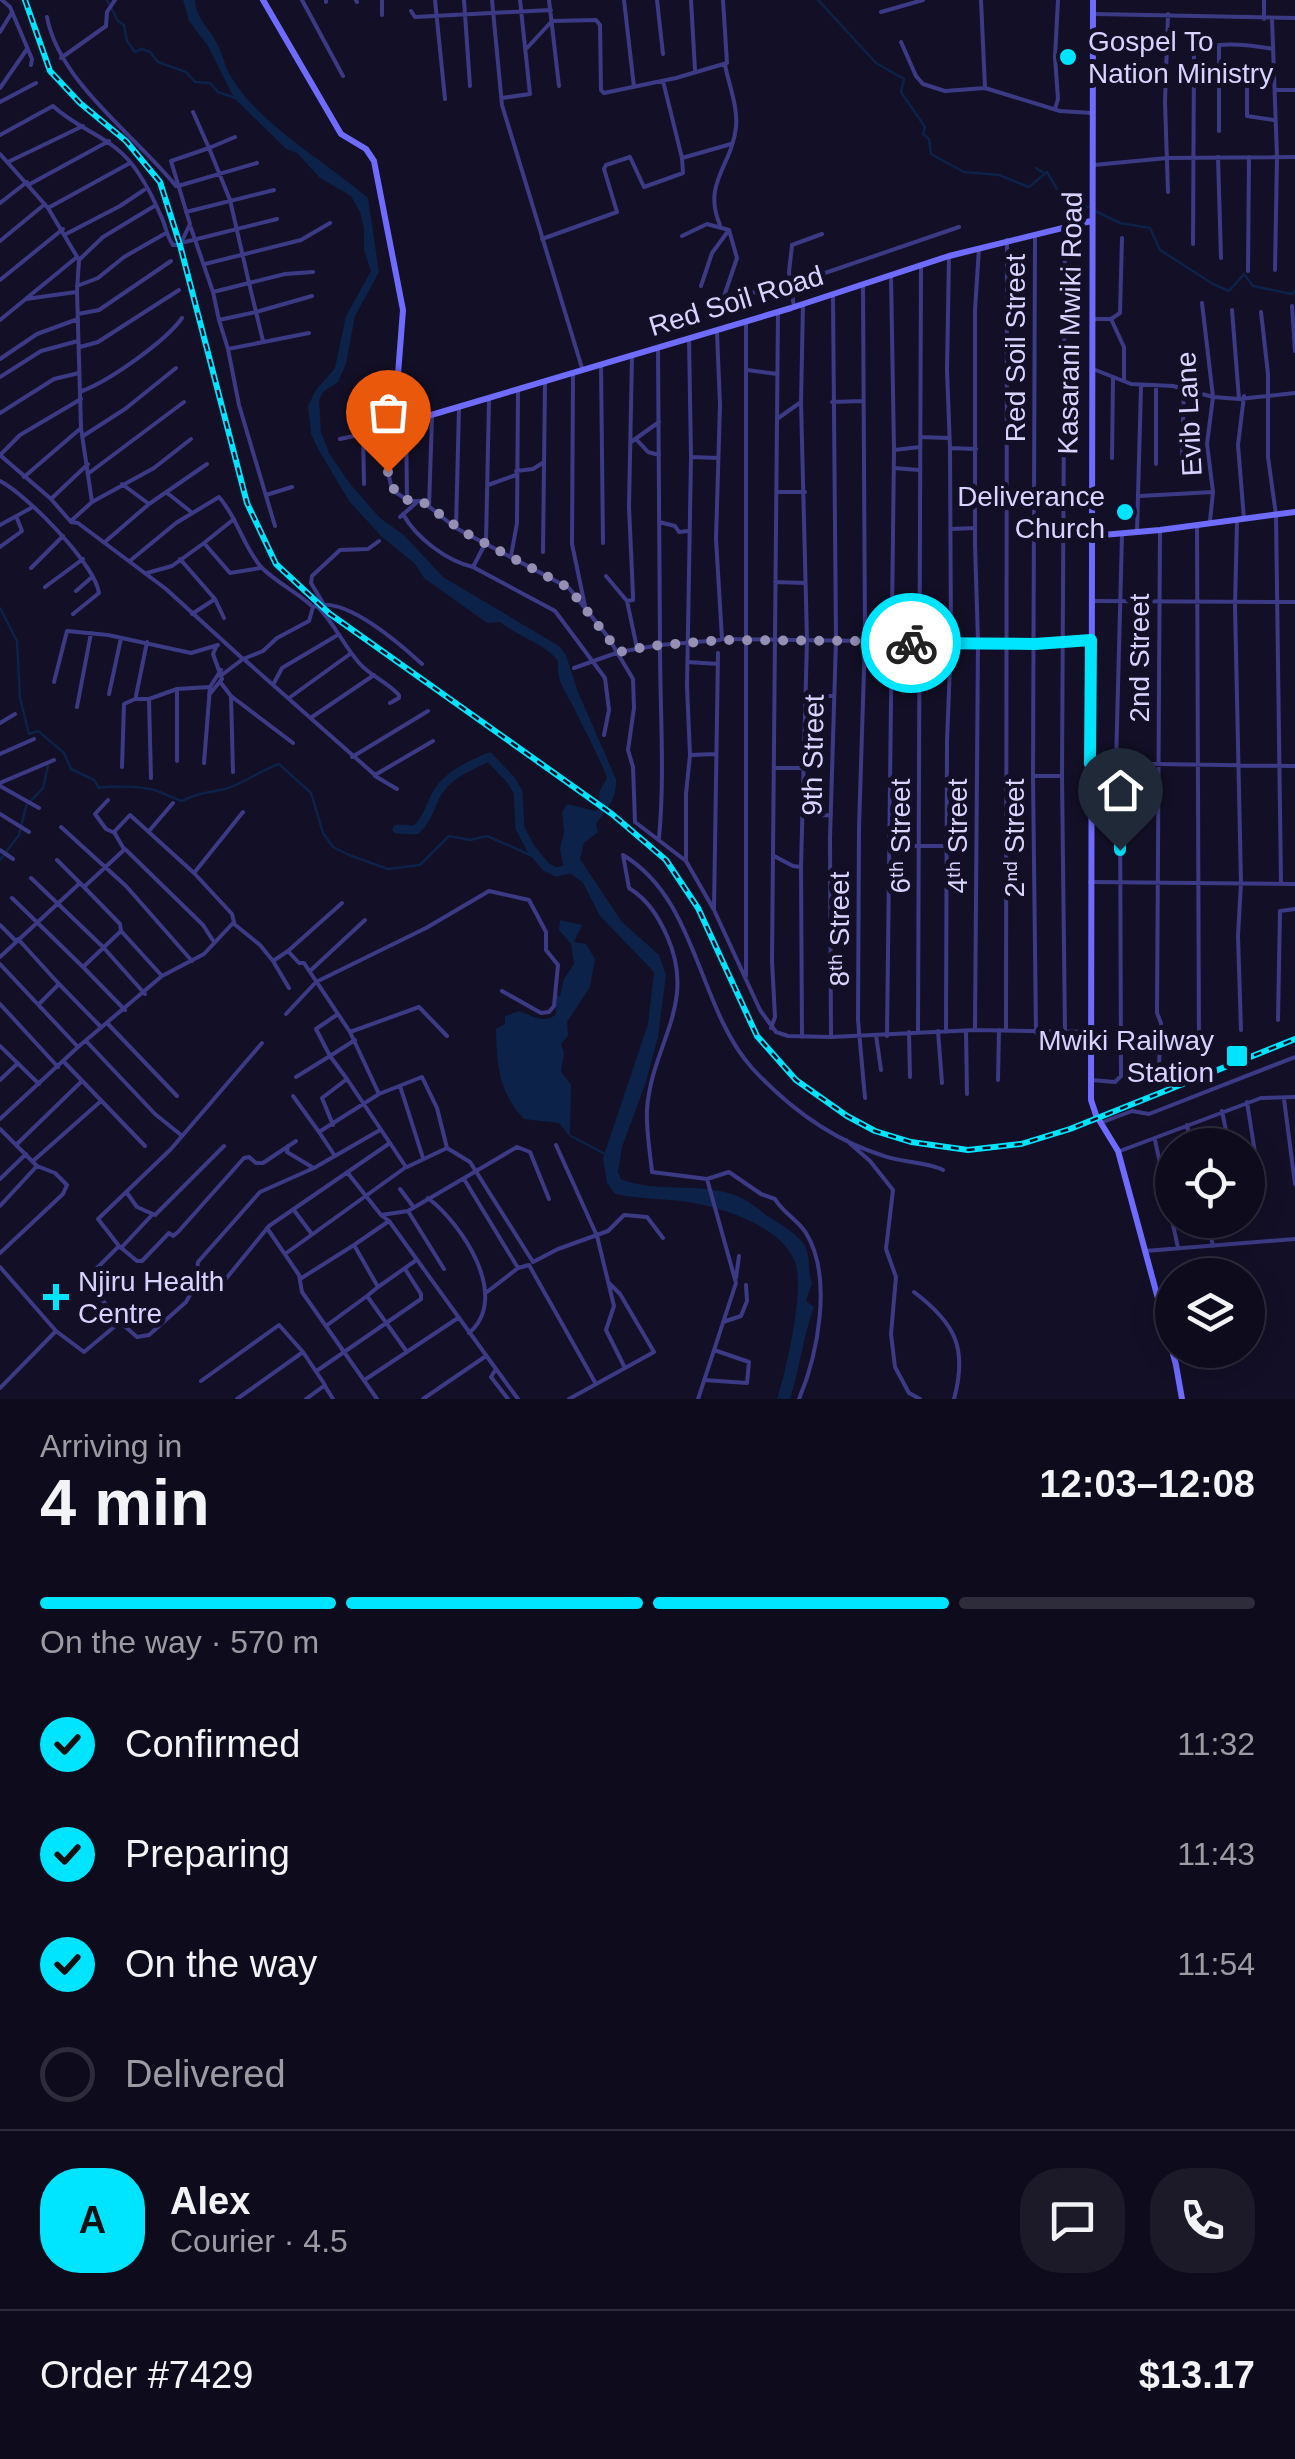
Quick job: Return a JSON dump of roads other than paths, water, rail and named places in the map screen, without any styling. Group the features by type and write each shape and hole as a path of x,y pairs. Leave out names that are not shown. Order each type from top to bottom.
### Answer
{"main road":[{"path":"263,0 341,134 366,149 374,161 402,310 391,428"},
{"name":"Kasarani Mwiki Road","path":"1094,0 1092,1105 1118,1151 1182,1399"},
{"name":"Red Soil Road","path":"391,428 778,312 949,256 1091,221"},
{"path":"1091,536 1295,512"}],"street":[{"path":"2,0 10,7 31,65"},
{"path":"302,0 343,76"},
{"path":"382,0 382,14"},
{"path":"435,0 445,99"},
{"path":"464,0 470,86"},
{"path":"492,0 502,98 583,370"},
{"path":"502,98 530,94 520,0"},
{"path":"550,0 559,86"},
{"path":"624,0 634,87"},
{"path":"658,0 662,54"},
{"path":"691,0 695,71"},
{"path":"720,225 714,190 733,144 736,116 725,65 728,58 723,0"},
{"path":"881,12 923,0"},
{"path":"981,0 985,88"},
{"path":"1055,109 1058,0"},
{"path":"1264,0 1264,18"},
{"path":"61,58 106,26 114,3"},
{"path":"411,12 415,17 550,10"},
{"path":"0,32 11,14"},
{"path":"1094,14 1295,18"},
{"path":"1168,14 1168,192"},
{"path":"47,17 61,58 179,188"},
{"path":"1272,18 1277,157 1275,270"},
{"path":"527,48 552,21 598,22 604,94 725,65"},
{"path":"901,42 923,84 945,91 985,88 1055,109 1092,113"},
{"path":"1193,244 1194,51 1219,46 1273,49"},
{"path":"1219,46 1219,131"},
{"path":"0,88 27,49"},
{"path":"1247,73 1247,116 1276,120"},
{"path":"542,239 617,212 606,165 630,157 644,187 682,173 682,158 663,81"},
{"path":"0,102 36,82"},
{"path":"1275,90 1295,90"},
{"path":"0,134 53,106 109,141 146,188 174,244 277,218"},
{"path":"193,112 230,200 263,341"},
{"path":"0,167 83,126"},
{"path":"235,138 172,160 213,292 239,405 275,526"},
{"path":"0,204 28,184 109,141"},
{"path":"682,158 733,144"},
{"path":"0,154 47,206 78,259 81,428 92,502"},
{"path":"1248,272 1249,157"},
{"path":"1094,165 1167,158 1295,157"},
{"path":"1218,158 1221,258"},
{"path":"0,241 47,206 130,163"},
{"path":"179,188 257,163"},
{"path":"0,280 64,232 124,204 146,188"},
{"path":"186,212 274,190"},
{"path":"0,320 103,237 156,205"},
{"path":"183,243 190,224"},
{"path":"205,264 301,240 330,224"},
{"path":"682,236 707,224 729,230 737,258 722,302"},
{"path":"1065,226 1065,1033"},
{"path":"708,308 746,292 790,288 959,227"},
{"path":"701,286 712,253 729,230"},
{"name":"Red Soil Street","path":"1035,233 1035,644"},
{"path":"26,298 77,289 166,234"},
{"path":"794,306 790,288 792,245 822,234"},
{"path":"1092,319 1111,319 1120,313 1122,238"},
{"path":"1006,1032 1007,240"},
{"name":"4ᵗʰ Street","path":"975,1030 978,248"},
{"path":"946,1032 949,256"},
{"path":"0,359 38,334 98,310 172,261"},
{"name":"6ᵗʰ Street","path":"918,1032 920,266"},
{"path":"213,292 285,274 313,272"},
{"path":"887,1036 894,468 891,276"},
{"name":"8ᵗʰ Street","path":"863,285 865,641 859,828 860,1036 866,1098"},
{"path":"0,377 48,348 98,342 179,290"},
{"name":"9th Street","path":"831,1037 836,640 833,295"},
{"path":"219,320 312,296"},
{"path":"802,1037 802,768 807,640 803,302"},
{"name":"Evib Lane","path":"1202,303 1213,396 1207,444 1213,492 1210,523"},
{"path":"1292,306 1295,350"},
{"path":"1232,310 1241,398 1236,602 1241,1030"},
{"path":"771,1028 775,1018 772,961 778,312"},
{"path":"1261,312 1268,374 1268,458 1276,515 1281,884"},
{"path":"82,390 113,378 182,318"},
{"path":"1111,319 1123,340 1124,380"},
{"path":"746,321 746,977"},
{"path":"718,330 716,539 722,640"},
{"path":"228,349 309,333"},
{"path":"686,862 690,756 689,338"},
{"path":"658,348 659,750 664,789 659,838"},
{"path":"627,601 633,600 628,507 633,441 632,356"},
{"path":"601,365 603,544"},
{"path":"83,436 126,409 176,368"},
{"path":"1093,368 1141,385 1184,388 1213,396 1241,398 1295,393"},
{"path":"748,370 777,374"},
{"path":"0,414 54,379 81,374"},
{"path":"574,374 572,544 585,606"},
{"path":"1112,458 1113,378"},
{"path":"543,552 546,382"},
{"path":"1156,384 1156,464"},
{"path":"1137,532 1141,385"},
{"path":"1182,458 1184,388"},
{"path":"511,556 517,523 518,389"},
{"path":"473,567 486,542 489,397"},
{"path":"81,399 58,410 0,455 51,498 71,522 131,560 192,614 217,642 274,683 352,757 396,788"},
{"path":"832,402 864,401"},
{"path":"89,474 184,402"},
{"path":"776,420 802,402"},
{"path":"456,528 459,406"},
{"path":"428,507 432,414"},
{"path":"406,422 407,499"},
{"path":"633,441 660,422"},
{"path":"23,478 81,428"},
{"path":"340,438 391,428 392,490 407,499 420,500 456,528 559,582 585,606 619,652 634,679 628,750 634,767 635,822 686,862 714,910 771,1028 782,1035 802,1037 975,1030 1091,1032"},
{"path":"363,432 364,484"},
{"path":"920,437 949,438"},
{"path":"71,522 92,502 154,468 191,439"},
{"path":"633,441 659,455"},
{"path":"894,450 920,447"},
{"path":"950,448 976,449"},
{"path":"691,458 718,458"},
{"path":"488,484 546,461"},
{"path":"51,498 88,464"},
{"path":"106,541 148,504 207,464"},
{"path":"894,468 920,470"},
{"path":"0,481 62,536 92,576 99,593 73,614"},
{"path":"122,484 148,504"},
{"path":"266,495 292,487"},
{"path":"166,492 192,512"},
{"path":"777,492 805,492"},
{"path":"1140,496 1213,492"},
{"path":"131,560 219,496 262,567 329,616 351,652 399,694 390,703"},
{"path":"420,500 402,516 411,527 442,552 555,611 605,678 609,698 604,735"},
{"path":"0,525 32,508"},
{"path":"0,547 22,532 16,516"},
{"path":"147,574 169,567 234,519"},
{"path":"658,522 675,526 679,532 688,531"},
{"path":"1197,525 1199,1049"},
{"path":"950,529 975,528"},
{"name":"2nd Street","path":"1143,1074 1160,1064 1160,530"},
{"path":"1091,1080 1115,1082 1121,1076 1120,790 1116,763 1122,534"},
{"path":"31,568 62,536"},
{"path":"323,603 311,583 312,576 340,550 368,550 379,541"},
{"path":"204,544 230,572 262,567"},
{"path":"45,587 82,559"},
{"path":"180,559 215,599 224,618"},
{"path":"76,591 92,576"},
{"path":"606,576 627,601 637,648"},
{"path":"775,582 806,584"},
{"path":"192,614 215,599"},
{"path":"1090,601 1295,602"},
{"path":"314,606 337,606 387,633 422,664"},
{"path":"204,763 210,687 221,672 309,621 314,606"},
{"path":"54,682 67,632 148,642 191,652 217,642"},
{"path":"76,707 91,634"},
{"path":"274,683 282,668 338,635"},
{"path":"109,694 121,638"},
{"path":"574,668 637,648 722,640 865,641 876,647 921,641 1035,644 1091,640"},
{"path":"122,767 122,709 135,698 148,642"},
{"path":"217,642 213,654 221,683 230,696 293,743"},
{"name":"2ⁿᵈ Street","path":"1035,644 1036,1033"},
{"path":"289,698 342,663 351,652"},
{"path":"714,910 718,652"},
{"path":"688,662 718,664"},
{"path":"312,717 374,674"},
{"path":"208,696 221,683"},
{"path":"135,698 150,699 177,689 210,687"},
{"path":"177,689 177,761"},
{"path":"230,696 233,772"},
{"path":"806,696 834,696"},
{"path":"150,699 151,778"},
{"path":"352,757 428,711"},
{"path":"0,724 15,714"},
{"path":"0,754 34,739"},
{"path":"375,776 433,740"},
{"path":"690,756 716,754"},
{"path":"0,784 54,760"},
{"path":"1090,764 1295,766"},
{"path":"774,768 802,768"},
{"path":"1033,776 1062,776"},
{"path":"0,784 39,808"},
{"path":"108,800 95,814 106,829 204,925 214,942"},
{"path":"149,831 173,804"},
{"path":"194,873 243,812"},
{"path":"0,814 28,832"},
{"path":"114,833 130,815 149,831 232,914 233,923 260,945 289,988"},
{"path":"803,816 831,815"},
{"path":"61,827 150,911 192,961"},
{"path":"890,846 948,846"},
{"path":"0,956 124,849"},
{"path":"0,850 13,858"},
{"path":"800,1399 818,1334 820,1279 808,1235 794,1218 782,1212 775,1199 729,1172 708,1182 652,1172 647,1108 674,1015 680,972 663,927 645,898 629,888 623,855 649,878 682,923 716,1010 744,1057 803,1116 882,1156 943,1170"},
{"path":"774,856 801,866"},
{"path":"56,860 120,924 162,976"},
{"path":"31,878 145,994"},
{"path":"1090,882 1295,884"},
{"path":"286,1014 316,982 426,928 474,897 496,891 530,900 546,932 546,950 558,964 554,1006 549,1012 541,1013 502,991"},
{"path":"12,898 125,1010"},
{"path":"272,961 342,902"},
{"path":"1278,1020 1280,912 1295,909"},
{"path":"310,972 365,920"},
{"path":"0,1119 162,976 204,954 233,923"},
{"path":"0,925 102,1029"},
{"path":"83,967 122,931"},
{"path":"288,951 310,972 350,1032 379,1094"},
{"path":"0,964 78,1047"},
{"path":"40,1004 60,984"},
{"path":"350,1032 419,1007 447,1036"},
{"path":"1,1008 59,1067"},
{"path":"338,1014 316,1029 330,1056 406,1167"},
{"path":"108,1024 177,1096"},
{"path":"998,1080 999,1030"},
{"path":"938,1031 942,1083"},
{"path":"966,1031 967,1094"},
{"path":"908,1032 910,1077"},
{"path":"876,1036 881,1070"},
{"path":"296,1077 355,1040"},
{"path":"86,1041 154,1114 181,1135"},
{"path":"262,1043 127,1193 98,1218 120,1247 137,1262 142,1261 169,1233 173,1236 178,1232 244,1158 249,1156 256,1163 264,1163 296,1141"},
{"path":"0,1046 40,1085"},
{"path":"1102,1122 1132,1111 1149,1114 1295,1057"},
{"path":"64,1062 145,1146"},
{"path":"0,1080 18,1064"},
{"path":"319,1132 379,1094 422,1077 437,1108 447,1148"},
{"path":"333,1126 322,1098 347,1079"},
{"path":"18,1144 82,1081"},
{"path":"400,1086 424,1158"},
{"path":"293,1096 336,1156"},
{"path":"1118,1151 1247,1102 1270,1096 1295,1097"},
{"path":"1284,1098 1295,1184"},
{"path":"0,1206 35,1163 101,1101"},
{"path":"1247,1102 1251,1128"},
{"path":"1222,1111 1226,1128"},
{"path":"224,1146 95,1270 88,1282 137,1337 146,1338 186,1302 195,1286 198,1262 260,1192 314,1168 380,1130"},
{"path":"0,1253 66,1188 61,1177 35,1163 1,1131"},
{"path":"841,1136 870,1161 893,1190 886,1249 896,1277 891,1334 896,1368 909,1393 920,1399"},
{"path":"1154,1138 1178,1248"},
{"path":"195,1286 216,1291 267,1228 390,1143"},
{"path":"288,1146 287,1152 314,1168"},
{"path":"556,1146 597,1236 614,1306 606,1330 625,1368"},
{"path":"381,1215 411,1209 517,1147 530,1152 548,1199"},
{"path":"285,1254 406,1167 447,1148 464,1156 476,1170 596,1384"},
{"path":"0,1179 26,1154"},
{"path":"347,1172 389,1221 518,1399"},
{"path":"464,1178 518,1268"},
{"path":"708,1182 736,1283"},
{"path":"400,1189 444,1269"},
{"path":"127,1193 137,1207 152,1215"},
{"path":"428,1198 456,1228 487,1292 483,1317 468,1333"},
{"path":"293,1209 312,1235"},
{"path":"487,1292 518,1268 608,1231 624,1215 647,1217 663,1238"},
{"path":"300,1280 389,1221"},
{"path":"267,1228 300,1280 302,1292 377,1399"},
{"path":"1211,1238 1213,1246"},
{"path":"1143,1251 1295,1239"},
{"path":"354,1245 378,1288"},
{"path":"698,1399 736,1283 739,1256"},
{"path":"326,1326 417,1260"},
{"path":"0,1267 56,1331 84,1352 120,1322"},
{"path":"318,1370 421,1300 405,1268"},
{"path":"569,1399 654,1352 620,1294 607,1282"},
{"path":"723,1322 734,1320 745,1310 746,1285"},
{"path":"914,1292 945,1317 958,1344 961,1377 954,1399"},
{"path":"366,1296 407,1352"},
{"path":"364,1380 458,1318"},
{"path":"201,1381 279,1325 318,1370 333,1399"},
{"path":"0,1388 56,1331"},
{"path":"704,1380 747,1383 749,1362 714,1350"},
{"path":"237,1399 303,1352"},
{"path":"423,1399 486,1356"},
{"path":"496,1369 491,1377 508,1399"},
{"path":"306,1399 325,1385"}],"water":[{"path":"183,0 195,0 230,75 257,110 368,198 379,272 355,316 346,364 338,382 323,392 319,400 321,432 329,453 351,485 443,577 559,646 566,655 616,779 613,799 596,824 598,832 584,843 580,859 622,922 659,955 666,975 658,1037 622,1147 618,1172 621,1179 635,1183 708,1189 737,1196 802,1242 812,1283 806,1301 814,1307 790,1399 777,1399 798,1292 795,1262 788,1250 767,1231 740,1216 689,1202 615,1194 607,1183 603,1158 648,1024 654,972 600,916 583,883 564,869 560,849 564,832 562,812 567,804 595,811 600,807 599,792 607,778 563,688 558,661 546,649 500,622 487,623 424,578 415,564 381,536 349,501 317,447 311,434 308,406 335,368 346,316 371,271 364,250 360,212 351,196 320,178 234,98 208,46 189,21"},
{"path":"560,920 582,925 574,942 586,944 595,959 590,987 567,1022 568,1036 561,1044 561,1072 571,1084 570,1137 559,1123 524,1119 515,1109 501,1077 496,1042 496,1029 505,1024 505,1016 519,1011 542,1019 556,1014 556,995 560,996 564,979 574,964 571,944 559,930"}],"waterway":[{"path":"107,0 124,25 127,41 135,52 150,52 158,62 235,98"},
{"path":"818,0 876,63 904,79 901,92 925,127 923,134 929,139 931,154 964,172 999,175 1029,187 1047,172 1060,194 1088,207"},
{"path":"1036,168 1042,172"},
{"path":"1095,211 1120,223 1150,228 1160,250 1229,291 1244,274 1253,286 1292,294 1295,291"},
{"path":"0,608 17,641 20,698 29,734 38,731 64,753 71,769 94,780 99,788 145,788 182,801 222,790 279,764 311,793 323,833 333,847 349,855 388,869 420,865 449,836 470,840 487,836 537,858"},
{"path":"397,829 416,830 446,782 489,757 518,792 520,828 531,849 546,867 556,872 574,868"},
{"path":"0,860 19,835 26,806 43,788 48,766"},
{"path":"571,1136 605,1154"}],"railway":[{"path":"25,0 50,71 80,103 126,141 160,182 247,503 276,564 330,614 612,814 666,860 698,908 757,1036 796,1080 875,1131 911,1142 968,1150 1021,1144 1070,1129 1295,1039"}],"place":[{"name":"Gospel To Nation Ministry","path":"1068,57"},
{"name":"Deliverance Church","path":"1125,512"},
{"name":"Mwiki Railway Station","path":"1237,1056"},
{"name":"Njiru Health Centre","path":"56,1297"}]}
